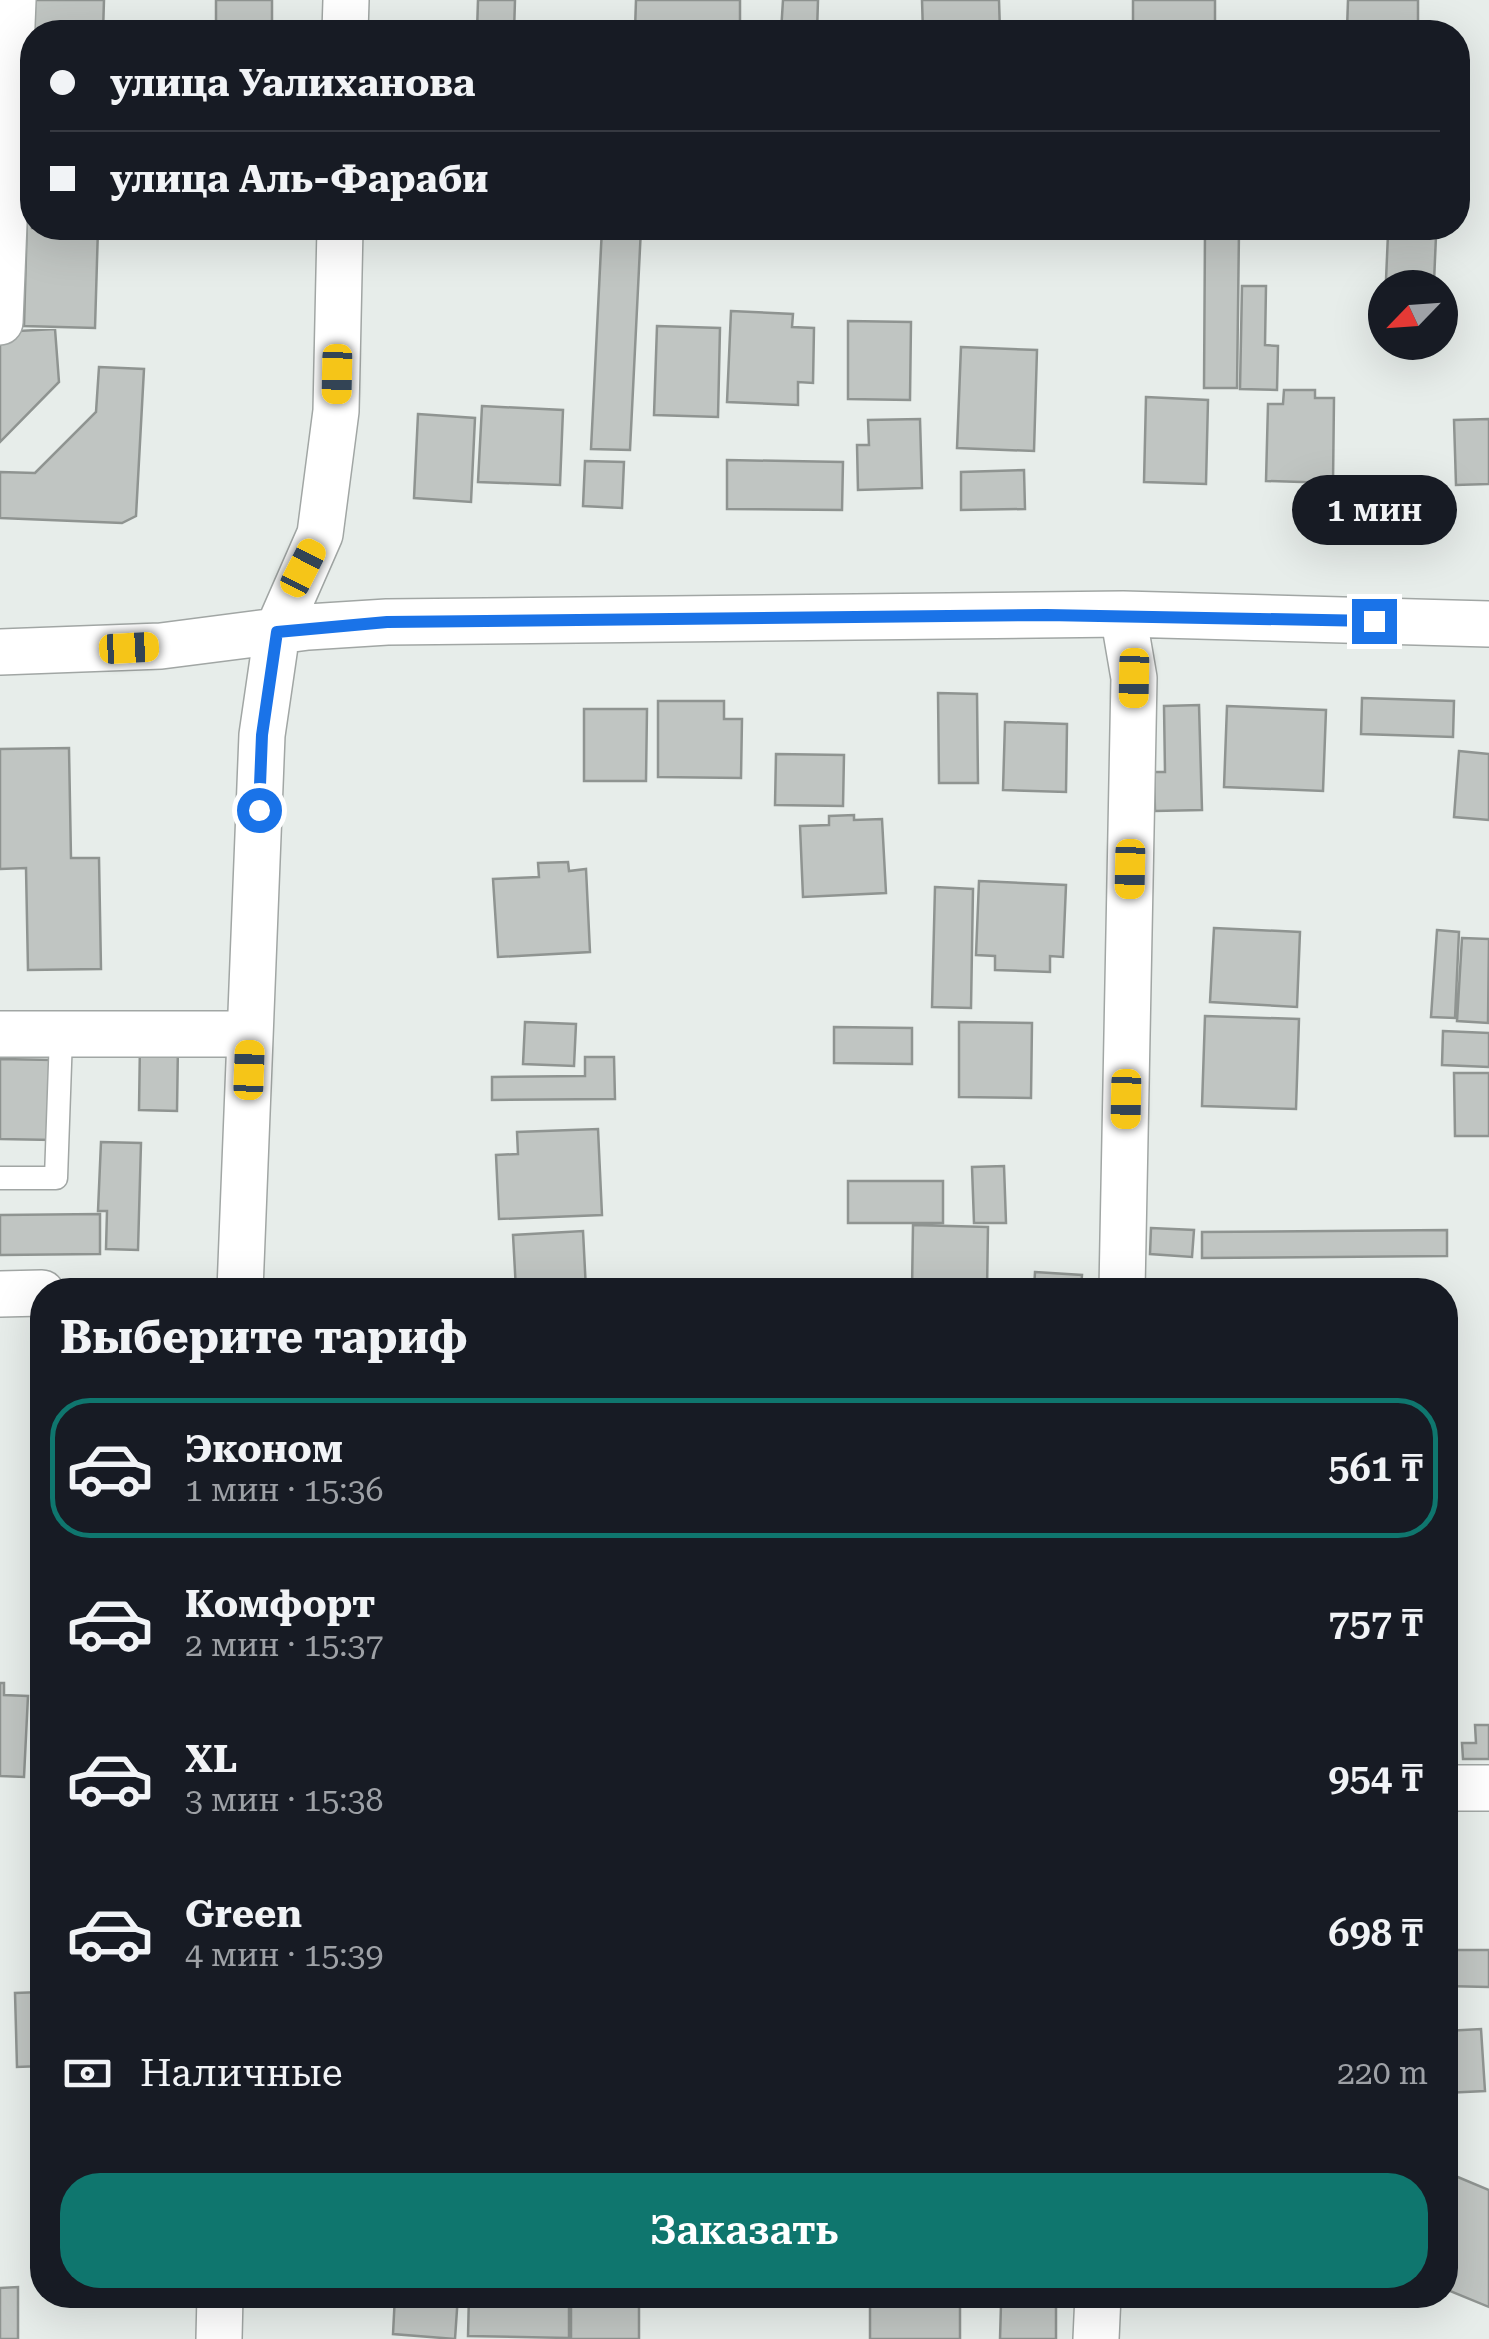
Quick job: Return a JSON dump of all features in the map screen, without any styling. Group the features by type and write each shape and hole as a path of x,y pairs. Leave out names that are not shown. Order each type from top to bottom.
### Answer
{"street":[{"path":"0,322 13,0"},
{"path":"240,1278 262,735 277,632 320,534 336,411 340,240"},
{"path":"1122,1278 1134,678 1123,614"},
{"path":"0,652 161,646 387,622 1123,614 1489,624"},
{"path":"0,1034 250,1034"},
{"path":"0,1294 30,1293"},
{"path":"1458,1788 1489,1788"},
{"path":"219,2339 220,2308"},
{"path":"1096,2339 1097,2308"}],"lane":[{"path":"0,1178 56,1178 61,1036"}],"building":[{"path":"33,0 104,0 103,20 32,20"},
{"path":"216,0 272,0 272,20 216,20"},
{"path":"478,0 515,0 514,20 477,20"},
{"path":"636,0 740,0 740,20 635,20"},
{"path":"783,0 818,0 817,20 782,20"},
{"path":"922,0 999,0 1000,20 923,20"},
{"path":"1133,0 1215,0 1215,20 1133,20"},
{"path":"1348,0 1418,0 1418,20 1347,20"},
{"path":"26,240 98,240 95,328 24,326"},
{"path":"601,240 640,240 630,450 591,449"},
{"path":"1205,240 1239,240 1237,388 1204,388"},
{"path":"1388,240 1436,240 1435,270 1386,270"},
{"path":"1242,286 1266,286 1265,345 1278,346 1277,390 1240,389"},
{"path":"731,311 793,314 792,327 814,328 813,383 798,382 798,405 727,402"},
{"path":"848,321 911,322 910,400 848,399"},
{"path":"657,326 720,328 718,417 654,415"},
{"path":"55,329 59,382 0,442 0,332"},
{"path":"961,347 1037,350 1034,451 957,448"},
{"path":"99,367 144,369 136,516 122,523 0,518 0,472 35,473 96,412"},
{"path":"1284,390 1315,390 1315,398 1334,398 1333,483 1266,481 1268,404 1283,404"},
{"path":"1146,397 1208,400 1206,484 1144,482"},
{"path":"482,406 563,410 560,485 478,482"},
{"path":"418,414 475,418 471,502 414,498"},
{"path":"920,419 922,488 858,490 857,445 869,445 868,420"},
{"path":"1489,419 1489,484 1456,485 1454,420"},
{"path":"727,460 843,462 842,510 727,509"},
{"path":"585,461 624,462 622,508 583,506"},
{"path":"1024,470 1025,509 961,510 961,472"},
{"path":"938,693 977,694 978,783 939,783"},
{"path":"1362,698 1454,701 1453,737 1361,734"},
{"path":"658,701 724,701 724,719 742,719 741,778 658,777"},
{"path":"1199,705 1202,810 1155,811 1154,772 1165,772 1164,706"},
{"path":"1227,706 1326,710 1323,791 1224,787"},
{"path":"584,709 647,709 646,781 584,781"},
{"path":"1005,722 1067,724 1066,792 1003,790"},
{"path":"69,748 71,858 99,858 101,969 28,970 26,868 0,869 0,749"},
{"path":"1459,751 1489,754 1489,820 1454,817"},
{"path":"776,754 844,755 843,806 775,805"},
{"path":"854,815 854,820 882,819 886,893 803,897 800,826 829,825 829,816"},
{"path":"568,862 569,871 586,869 590,952 498,957 493,879 539,877 538,863"},
{"path":"979,881 1066,885 1063,957 1050,956 1050,972 995,970 995,956 976,955"},
{"path":"935,887 973,889 971,1008 932,1007"},
{"path":"1214,928 1300,932 1297,1007 1210,1002"},
{"path":"1437,930 1459,932 1455,1018 1431,1017"},
{"path":"1462,938 1489,939 1488,1023 1457,1021"},
{"path":"1205,1016 1299,1019 1296,1109 1202,1106"},
{"path":"525,1022 576,1024 574,1066 523,1064"},
{"path":"959,1022 1032,1023 1031,1098 959,1097"},
{"path":"834,1027 912,1028 912,1064 834,1063"},
{"path":"1443,1031 1489,1033 1489,1067 1442,1065"},
{"path":"140,1043 178,1044 177,1111 139,1110"},
{"path":"585,1057 614,1057 615,1099 492,1100 492,1077 585,1076"},
{"path":"0,1059 54,1060 53,1140 0,1139"},
{"path":"1454,1073 1489,1073 1489,1136 1455,1136"},
{"path":"598,1129 602,1215 499,1219 496,1155 518,1154 517,1132"},
{"path":"101,1142 141,1143 138,1250 106,1249 107,1211 98,1211"},
{"path":"1004,1166 1006,1223 974,1223 972,1167"},
{"path":"848,1181 943,1181 943,1223 848,1223"},
{"path":"100,1214 100,1254 0,1255 0,1215"},
{"path":"913,1225 988,1227 987,1278 912,1278"},
{"path":"1151,1228 1194,1230 1192,1257 1150,1254"},
{"path":"1447,1230 1447,1256 1202,1258 1202,1232"},
{"path":"583,1231 585,1278 515,1278 513,1235"},
{"path":"1035,1272 1082,1275 1082,1278 1035,1278"},
{"path":"0,1683 4,1683 4,1695 28,1696 24,1777 0,1776"},
{"path":"1475,1725 1489,1725 1489,1759 1463,1759 1462,1743 1476,1743"},
{"path":"1458,1950 1489,1950 1489,1987 1458,1986"},
{"path":"30,1992 30,2066 17,2067 15,1993"},
{"path":"1481,2029 1485,2091 1458,2092 1458,2030"},
{"path":"1458,2177 1489,2190 1489,2307 1458,2294"},
{"path":"18,2287 18,2339 0,2339 0,2288"},
{"path":"394,2308 457,2308 455,2339 393,2334"},
{"path":"469,2308 569,2308 569,2338 468,2336"},
{"path":"571,2308 639,2308 639,2339 571,2339"},
{"path":"870,2308 960,2308 960,2339 870,2339"},
{"path":"1001,2308 1056,2308 1056,2339 1000,2339"}],"route":[{"path":"259,810 262,735 277,632 387,622 1046,615 1374,621"}]}
